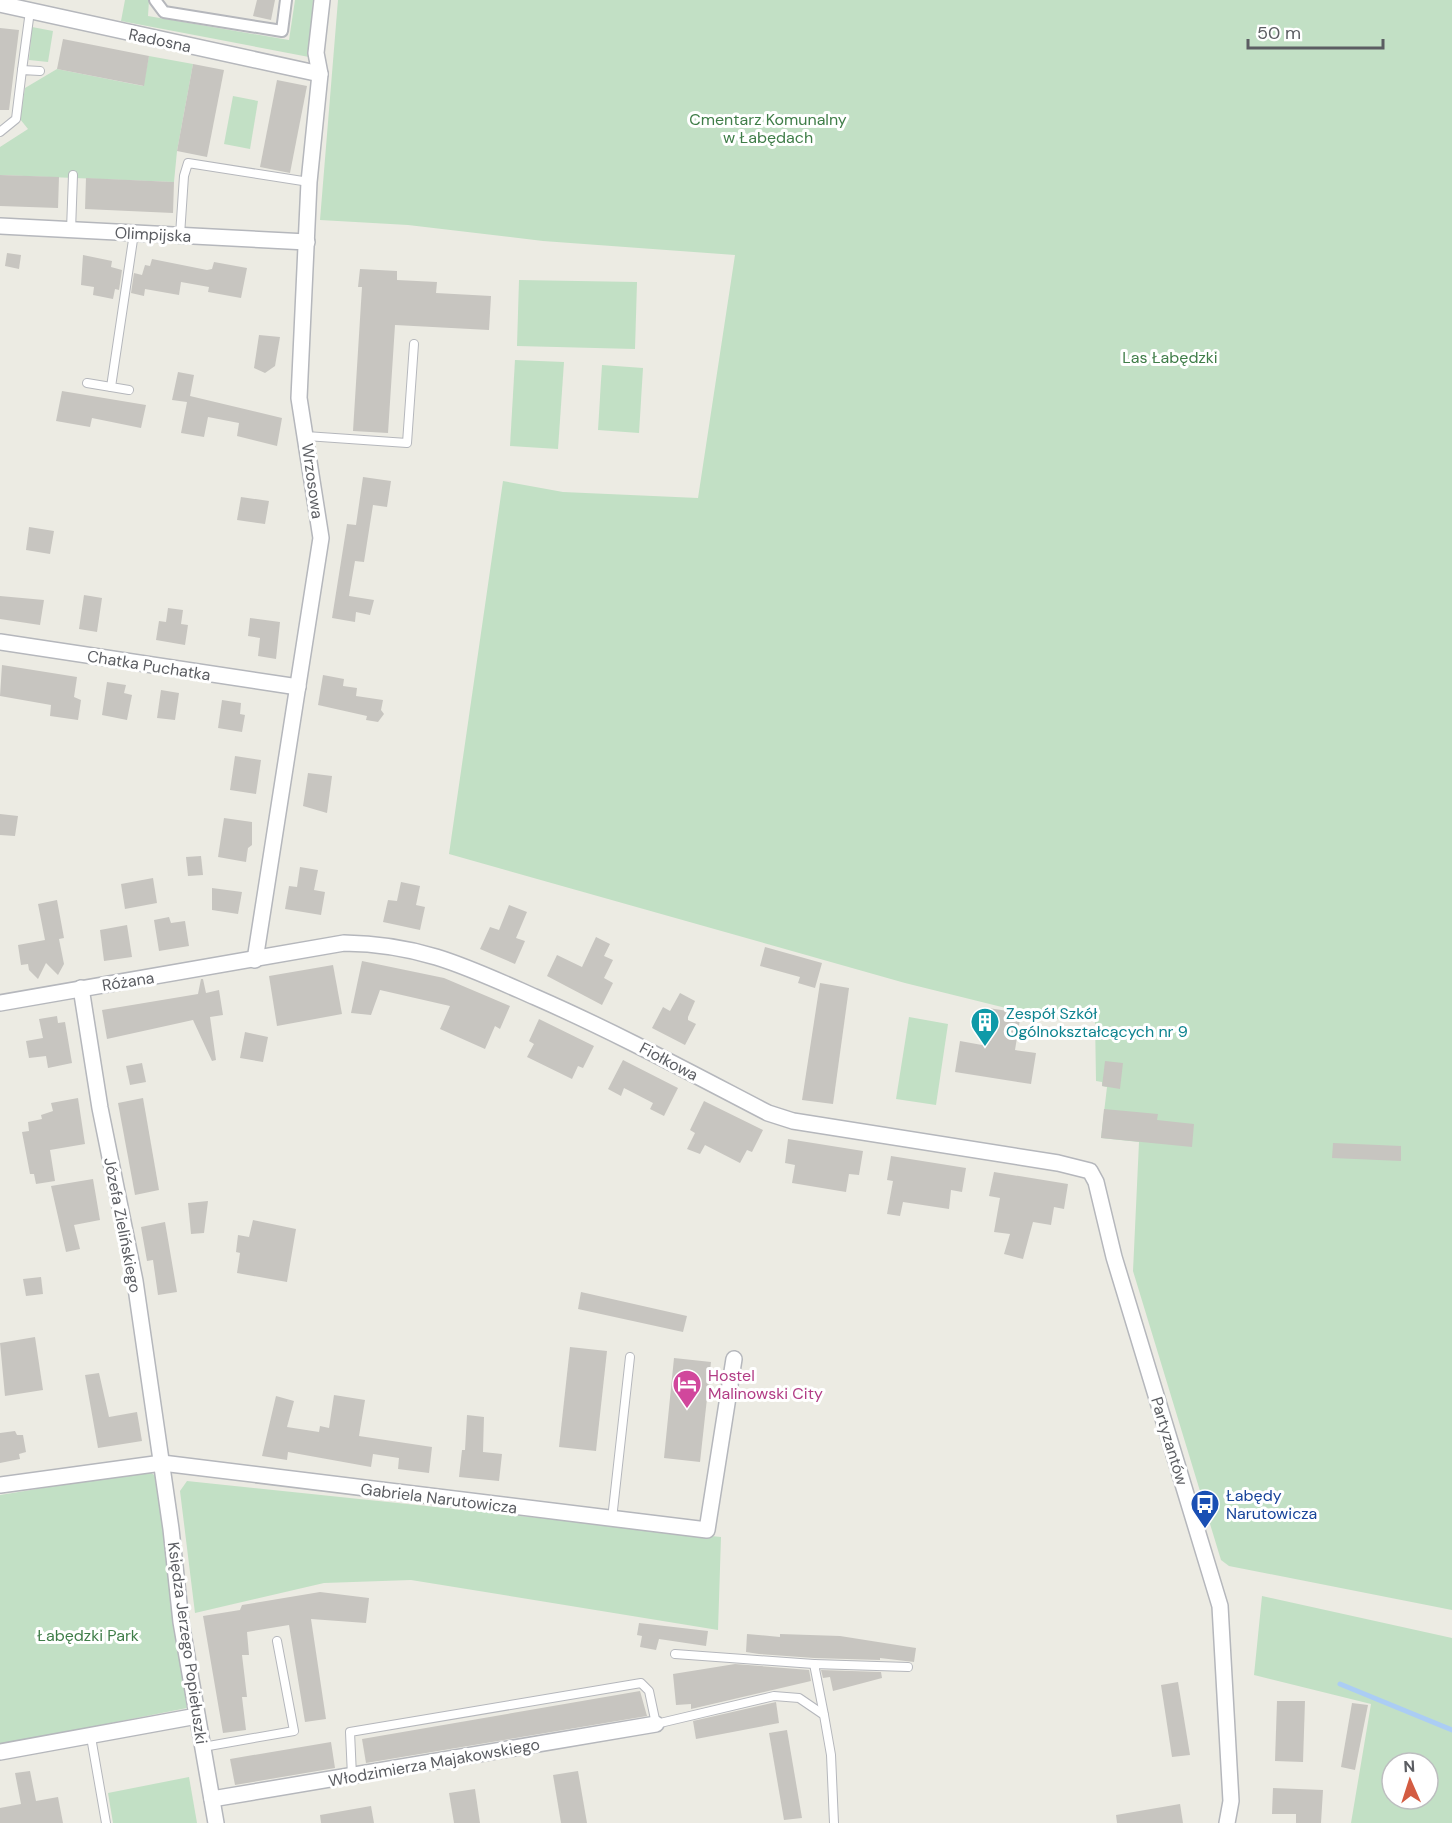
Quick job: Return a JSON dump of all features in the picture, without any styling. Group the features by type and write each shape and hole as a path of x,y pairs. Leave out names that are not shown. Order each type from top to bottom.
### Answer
{"street":[{"path":"155,0 164,12 282,31 286,0"},
{"name":"Wrzosowa","path":"255,960 321,538 300,398 309,182 320,74 317,47 322,0"},
{"name":"Radosna","path":"0,4 320,74"},
{"name":"Olimpijska","path":"0,226 307,242"},
{"name":"Chatka Puchatka","path":"0,642 298,687"},
{"name":"Fiołkowa","path":"255,960 344,943 383,944 448,958 607,1028 768,1113 793,1121 1068,1165 1089,1171"},
{"name":"Różana","path":"0,1003 255,960"},
{"name":"Józefa Zielińskiego","path":"81,988 100,1108 135,1281 162,1463"},
{"name":"Partyzantów","path":"1089,1171 1096,1182 1114,1257 1220,1606 1231,1801 1227,1823"},
{"name":"Gabriela Narutowicza","path":"0,1485 162,1463 707,1530 734,1359"},
{"name":"Księdza Jerzego Popiełuszki","path":"162,1463 182,1622 216,1823"},
{"path":"0,1752 197,1716"},
{"name":"Włodzimierza Majakowskiego","path":"212,1799 656,1724"}],"lane":[{"path":"0,132 16,119 30,11"},
{"path":"22,69 40,71"},
{"path":"180,235 184,176 188,163 309,182"},
{"path":"71,230 73,175"},
{"path":"111,387 134,233"},
{"path":"306,436 407,442 414,344"},
{"path":"87,383 129,390"},
{"path":"612,1519 630,1357"},
{"path":"203,1747 294,1731 277,1641"},
{"path":"675,1654 814,1664 908,1667"},
{"path":"814,1664 831,1755 834,1823"},
{"path":"352,1776 350,1732 642,1683 649,1691 656,1724 774,1696 799,1698 824,1715"},
{"path":"91,1737 106,1823"}],"green space":[{"path":"125,0 149,0 148,16 289,40 295,0 313,0 309,57 121,21"},
{"path":"338,0 1452,0 1452,1610 1229,1566 1221,1560 1133,1271 1139,1142 1101,1138 1107,1087 1102,1086 1102,1082 1096,1081 1095,1019 1050,1019 905,983 449,854 503,481 563,492 698,498 735,255 543,241 408,225 320,220"},
{"path":"32,27 53,31 48,62 29,60"},
{"path":"149,56 193,64 177,151 174,182 0,175 0,147 28,129 20,119 25,88 57,69 143,86"},
{"path":"233,96 258,101 250,149 224,144"},
{"path":"519,280 637,282 635,349 517,346"},
{"path":"515,360 564,362 558,449 510,446"},
{"path":"602,365 643,368 639,433 598,430"},
{"path":"909,1017 948,1024 936,1105 896,1099"},
{"name":"Łabędzki Park","path":"148,1471 156,1476 187,1708 0,1745 0,1495"},
{"path":"187,1481 721,1537 718,1630 411,1580 324,1583 195,1613 180,1491"},
{"path":"1262,1596 1452,1638 1452,1823 1351,1823 1371,1704 1254,1675"},
{"path":"189,1777 197,1823 113,1823 108,1793"}],"building":[{"path":"257,0 275,0 271,20 253,16"},
{"path":"0,28 19,30 9,110 0,110"},
{"path":"63,39 149,56 144,86 57,69"},
{"path":"193,64 224,70 207,157 177,151"},
{"path":"277,80 307,86 290,173 260,167"},
{"path":"0,175 59,177 58,208 0,206"},
{"path":"86,178 174,182 173,213 85,209"},
{"path":"7,253 21,255 19,269 5,266"},
{"path":"83,255 112,261 111,267 122,270 119,290 115,289 113,299 93,295 94,287 81,285"},
{"path":"152,259 207,270 212,269 214,262 247,268 241,298 208,292 209,287 181,282 179,295 145,289 144,296 131,293 134,273 142,275 145,265 150,266"},
{"path":"360,269 397,271 397,280 437,282 436,293 491,296 489,330 395,325 388,433 353,431 362,287 358,287"},
{"path":"259,335 280,337 275,366 265,373 254,368"},
{"path":"178,372 194,375 190,396 282,418 277,446 237,436 239,423 208,417 204,437 181,433 187,402 172,400"},
{"path":"62,391 146,405 141,428 92,418 90,427 56,421"},
{"path":"363,477 391,481 387,507 373,505 364,562 355,561 349,596 374,600 370,615 356,612 355,622 332,618 347,524 356,525"},
{"path":"241,497 269,501 265,524 237,520"},
{"path":"29,527 54,531 50,554 26,550"},
{"path":"84,595 102,598 97,632 79,629"},
{"path":"0,596 44,600 40,625 0,619"},
{"path":"168,608 183,610 181,624 188,625 185,645 156,640 159,621 166,622"},
{"path":"250,618 280,622 276,659 258,656 260,638 248,636"},
{"path":"2,665 77,677 74,697 81,700 78,720 50,716 51,705 0,696"},
{"path":"323,675 344,679 343,686 357,688 356,696 383,700 381,710 384,714 378,722 366,720 367,716 318,705"},
{"path":"107,682 126,685 124,693 132,695 127,720 102,715"},
{"path":"161,690 179,693 175,720 157,718"},
{"path":"222,700 241,703 240,714 245,715 242,732 218,728"},
{"path":"235,756 261,760 256,794 230,790"},
{"path":"308,773 332,776 327,813 303,806"},
{"path":"0,814 18,816 15,836 0,835"},
{"path":"224,818 252,822 252,845 248,848 246,862 218,857"},
{"path":"201,856 203,875 188,876 186,857"},
{"path":"300,867 318,870 314,890 325,892 321,915 285,909 289,886 297,887"},
{"path":"153,878 157,903 125,909 121,884"},
{"path":"401,882 420,886 416,905 425,907 420,930 383,922 388,900 397,901"},
{"path":"212,888 242,892 238,914 212,910"},
{"path":"57,900 64,938 59,939 64,964 58,975 46,963 38,979 29,970 28,964 21,965 18,945 45,940 38,904"},
{"path":"509,905 527,912 516,938 525,941 515,964 480,949 490,927 499,930"},
{"path":"169,917 171,923 185,921 189,946 159,951 154,920"},
{"path":"127,925 132,957 104,961 100,930"},
{"path":"596,937 610,944 604,956 613,960 604,978 613,983 602,1005 547,976 557,955 582,967"},
{"path":"765,947 822,963 815,988 798,983 800,977 760,966"},
{"path":"362,961 444,978 510,1006 500,1029 495,1026 485,1049 440,1029 450,1006 380,990 371,1015 351,1013"},
{"path":"333,965 342,1014 277,1026 269,976"},
{"path":"201,979 203,979 206,993 219,990 223,1015 210,1017 216,1060 212,1061 193,1020 107,1039 102,1010 198,994"},
{"path":"820,983 849,988 833,1104 802,1100"},
{"path":"680,993 695,1001 688,1020 696,1024 685,1045 652,1028 663,1007 670,1011"},
{"name":"Zespół Szkół Ogólnokształcących nr 9","path":"988,1008 1021,1013 1015,1050 1036,1053 1031,1084 955,1072 960,1041 982,1045"},
{"path":"57,1016 58,1023 65,1022 72,1063 48,1068 46,1056 29,1058 26,1041 43,1038 39,1019"},
{"path":"539,1019 594,1046 583,1068 578,1066 572,1079 527,1057 534,1044 529,1041"},
{"path":"245,1032 268,1037 263,1062 240,1058"},
{"path":"623,1060 678,1088 664,1116 650,1109 653,1103 624,1088 621,1096 608,1089"},
{"path":"1105,1061 1123,1063 1120,1089 1102,1086"},
{"path":"142,1063 146,1082 130,1085 126,1066"},
{"path":"78,1098 85,1144 50,1150 55,1181 36,1184 34,1174 30,1174 22,1132 29,1131 28,1122 42,1119 41,1115 53,1111 51,1103"},
{"path":"143,1098 159,1190 135,1195 118,1103"},
{"path":"704,1101 763,1130 752,1152 747,1150 740,1163 705,1145 700,1154 687,1149 695,1133 690,1130"},
{"path":"1104,1109 1158,1114 1157,1120 1194,1124 1192,1147 1101,1138"},
{"path":"788,1139 863,1151 859,1175 849,1174 846,1192 792,1183 795,1165 785,1163"},
{"path":"1333,1143 1401,1146 1401,1161 1332,1158"},
{"path":"891,1156 966,1168 962,1192 951,1190 949,1209 903,1202 900,1216 887,1214 893,1181 887,1180"},
{"path":"994,1172 1068,1184 1064,1209 1054,1207 1051,1225 1033,1222 1023,1259 1004,1254 1010,1234 994,1232 1000,1198 989,1196"},
{"path":"93,1179 100,1220 74,1225 80,1249 66,1252 51,1186"},
{"path":"208,1201 204,1233 191,1234 188,1203"},
{"path":"253,1220 296,1229 287,1282 237,1273 240,1253 236,1252 238,1235 249,1237"},
{"path":"165,1222 177,1292 158,1295 153,1260 147,1261 141,1227"},
{"path":"41,1277 43,1294 26,1296 23,1279"},
{"path":"581,1292 687,1316 683,1332 578,1309"},
{"path":"35,1337 43,1390 5,1396 0,1343"},
{"path":"570,1347 607,1351 596,1451 559,1447"},
{"path":"674,1358 711,1362 700,1462 664,1458"},
{"path":"99,1373 109,1417 137,1412 142,1441 98,1448 85,1375"},
{"path":"334,1395 365,1400 359,1436 432,1447 429,1473 398,1469 399,1458 373,1454 371,1467 288,1452 287,1460 262,1456 276,1396 294,1401 287,1427 319,1432 320,1426 329,1428"},
{"path":"467,1415 484,1417 483,1452 502,1454 499,1481 459,1477 462,1450 465,1450"},
{"path":"15,1431 17,1435 23,1435 26,1452 19,1454 20,1459 0,1463 0,1433"},
{"path":"320,1592 369,1598 366,1623 311,1619 326,1719 305,1722 289,1625 247,1632 249,1655 242,1655 247,1697 242,1697 246,1730 223,1733 203,1616 240,1610 242,1605"},
{"path":"639,1623 708,1631 706,1646 659,1639 656,1650 640,1647 642,1636 637,1635"},
{"path":"747,1634 780,1637 780,1634 840,1636 916,1648 914,1662 880,1658 880,1660 814,1658 759,1654 746,1652"},
{"path":"735,1664 809,1670 811,1681 691,1709 691,1704 676,1705 673,1674"},
{"path":"821,1670 881,1672 882,1678 833,1691 830,1677 823,1678"},
{"path":"1178,1682 1190,1755 1172,1757 1161,1685"},
{"path":"640,1691 647,1716 366,1763 362,1739"},
{"path":"1277,1701 1305,1701 1303,1762 1275,1761"},
{"path":"776,1702 779,1723 696,1739 693,1721"},
{"path":"1352,1703 1368,1705 1355,1770 1341,1767"},
{"path":"787,1730 802,1818 784,1820 769,1733"},
{"path":"331,1742 335,1768 235,1785 230,1759"},
{"path":"30,1771 36,1801 58,1797 63,1823 0,1823 0,1808 21,1804 15,1773"},
{"path":"578,1771 587,1823 561,1823 553,1775"},
{"path":"1273,1788 1323,1790 1321,1823 1296,1823 1296,1814 1272,1814"},
{"path":"475,1789 480,1823 454,1823 449,1793"},
{"path":"1180,1804 1183,1823 1117,1823 1116,1815"},
{"path":"371,1806 374,1823 321,1823 320,1815"}],"waterway":[{"path":"1340,1684 1452,1730"}],"place":[{"name":"Zespół Szkół Ogólnokształcących nr 9","path":"985,1048"},
{"name":"Hostel Malinowski City","path":"687,1410"},
{"name":"Łabędy Narutowicza","path":"1205,1530"}],"park label":[{"name":"Cmentarz Komunalny w Łabędach","path":"768,128"},
{"name":"Las Łabędzki","path":"1170,357"}]}
